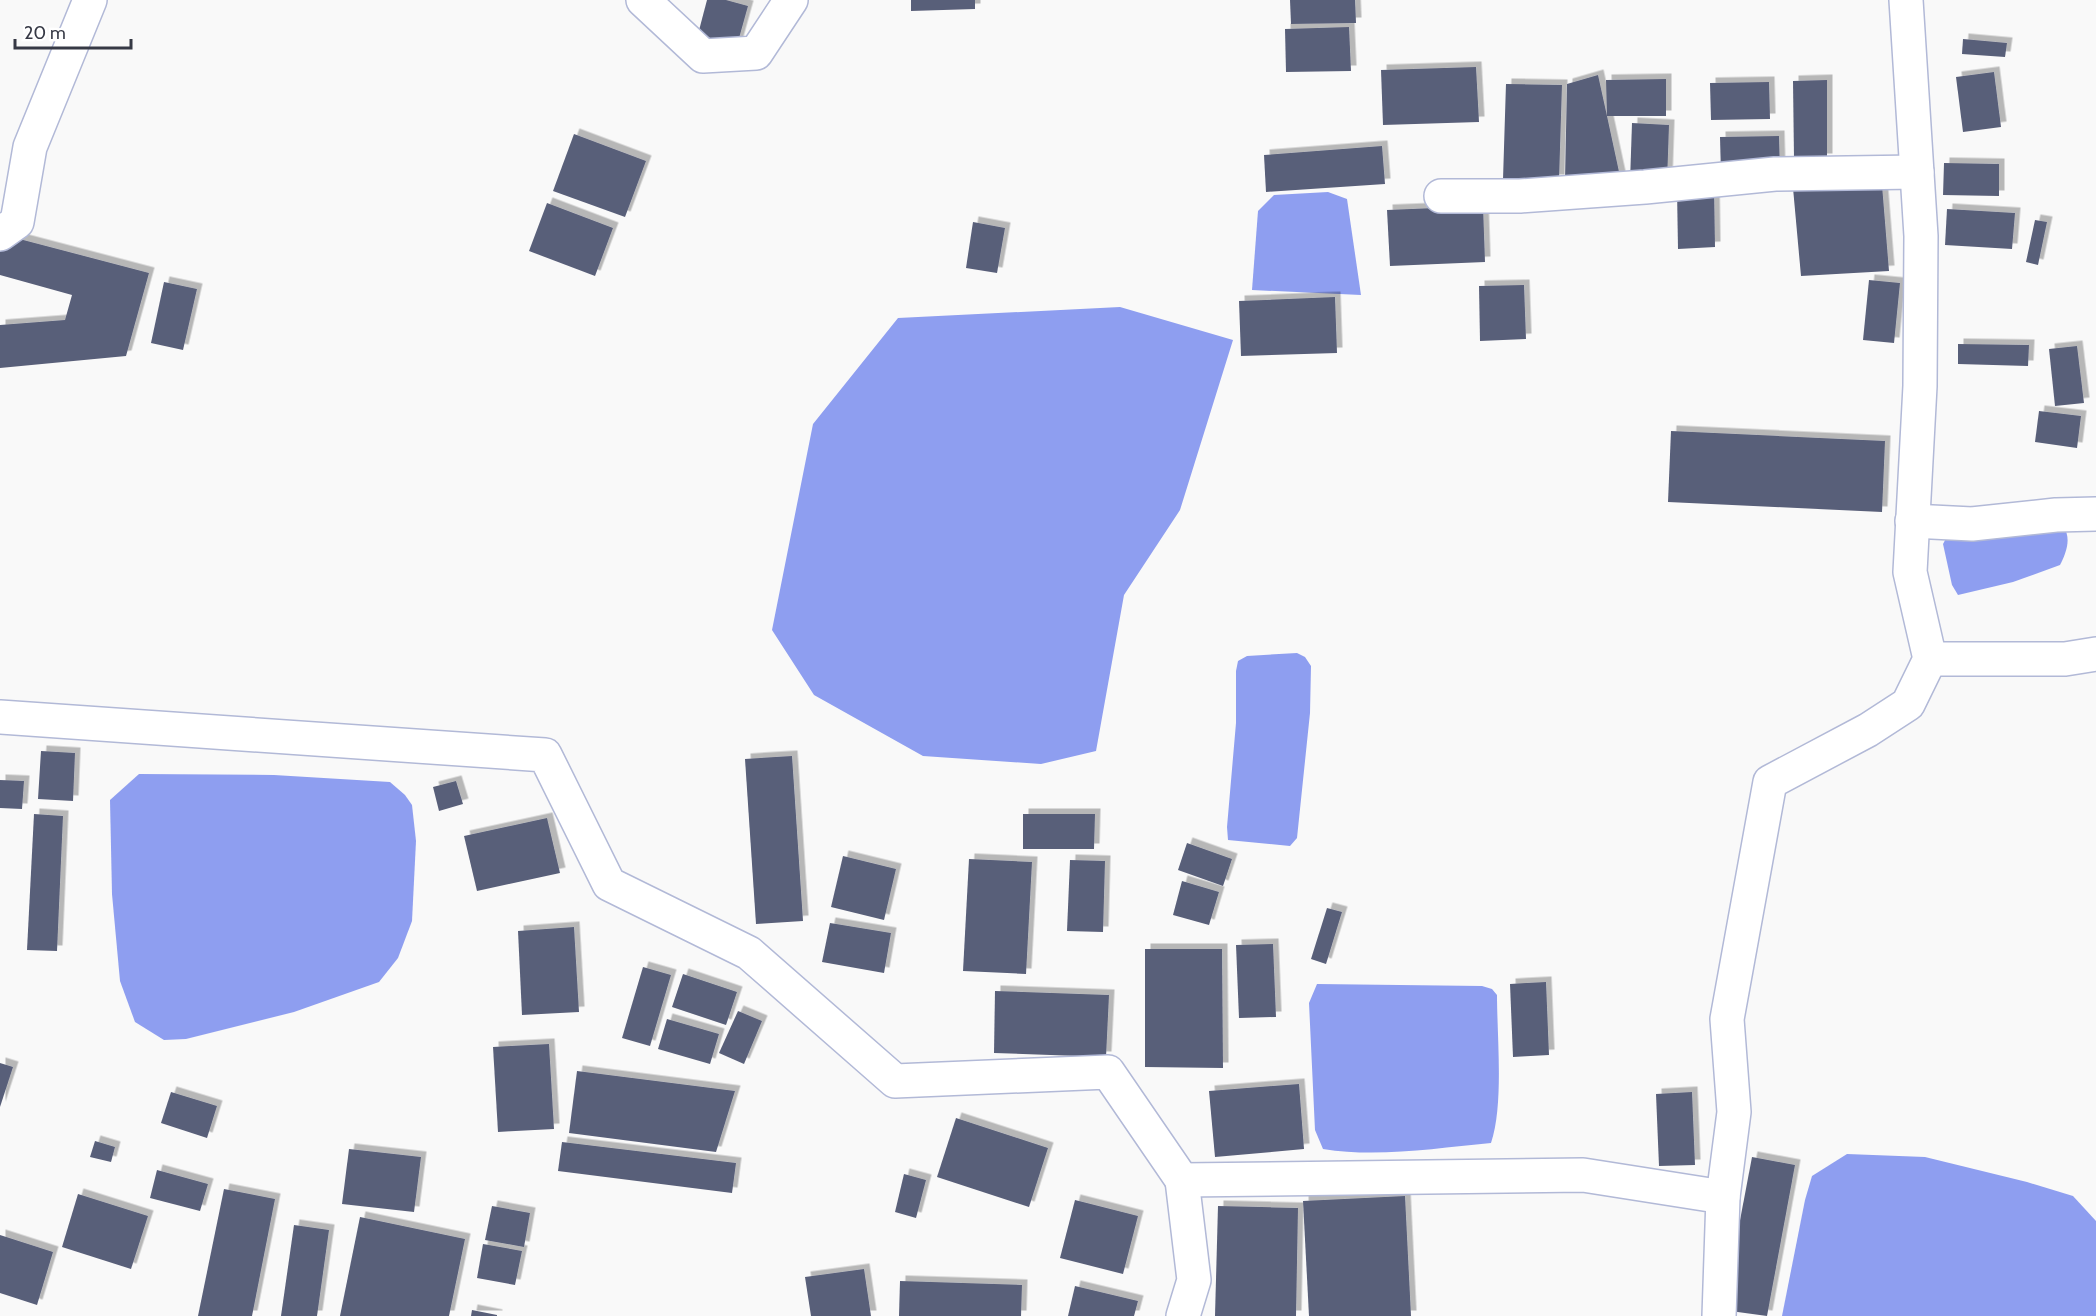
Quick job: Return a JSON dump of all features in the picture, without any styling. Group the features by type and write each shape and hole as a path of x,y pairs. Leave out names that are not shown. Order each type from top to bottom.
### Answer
{"street":[{"path":"0,234 18,222 30,147 90,0"},
{"path":"643,0 703,56 756,53 791,0"},
{"path":"1719,1316 1723,1197 1734,1112 1727,1019 1770,782 1868,730 1908,704 1930,658 1910,572 1920,386 1921,236 1906,0"},
{"path":"1441,196 1521,196 1646,188 1775,174 1917,172"},
{"path":"1912,521 1972,524 2056,515 2096,514"},
{"path":"1930,658 2065,659 2096,654"},
{"path":"0,717 545,754 609,884 749,953 895,1081 1107,1072 1182,1180 1194,1280 1182,1316"},
{"path":"1182,1180 1583,1175 1723,1197"}],"water":[{"path":"1328,192 1347,199 1361,295 1252,290 1258,211 1274,195"},
{"path":"1120,307 1233,340 1180,510 1124,595 1096,751 1041,764 923,756 814,695 772,630 813,424 898,318"},
{"path":"2063,526 2068,540 2060,565 2013,582 1958,595 1952,585 1943,544 1949,533"},
{"path":"1297,653 1305,657 1311,666 1310,713 1297,838 1290,846 1228,840 1238,661 1247,656"},
{"path":"139,774 274,775 390,782 405,795 412,805 416,841 412,921 398,958 379,982 294,1012 186,1039 164,1040 135,1022 120,981 112,894 110,800"},
{"path":"1317,984 1482,986 1492,989 1497,995 1499,1091 1491,1143 1365,1153 1323,1149 1315,1130 1309,1003"},
{"path":"1847,1154 1925,1157 2027,1182 2073,1196 2096,1221 2096,1316 1782,1316 1805,1200 1812,1176"}],"building":[{"path":"707,0 726,0 748,6 736,49 697,38"},
{"path":"911,0 975,0 975,9 911,11"},
{"path":"1290,0 1355,0 1356,23 1291,24"},
{"path":"1349,27 1351,71 1286,72 1285,29"},
{"path":"1963,39 2007,43 2005,57 1962,54"},
{"path":"1476,67 1479,122 1383,125 1381,70"},
{"path":"1994,72 2001,127 1963,132 1956,77"},
{"path":"1598,75 1621,181 1565,179 1567,84"},
{"path":"1666,79 1666,116 1607,116 1606,80"},
{"path":"1827,80 1827,159 1794,159 1793,81"},
{"path":"1769,82 1770,119 1711,120 1710,83"},
{"path":"1506,84 1562,85 1559,180 1503,179"},
{"path":"1632,123 1669,125 1667,183 1630,182"},
{"path":"574,134 646,161 625,217 553,191"},
{"path":"1779,136 1780,173 1721,174 1720,137"},
{"path":"1382,146 1385,184 1266,192 1264,155"},
{"path":"1944,163 1999,164 1999,196 1943,195"},
{"path":"1882,185 1889,271 1801,276 1793,188"},
{"path":"1714,188 1715,247 1678,249 1677,190"},
{"path":"547,203 613,228 595,276 529,251"},
{"path":"1483,206 1485,262 1390,266 1387,210"},
{"path":"1947,209 2015,213 2012,249 1945,245"},
{"path":"2035,220 2047,222 2038,265 2026,262"},
{"path":"973,222 1005,228 997,273 966,268"},
{"path":"8,236 149,273 126,356 0,368 0,325 65,320 72,295 0,275 0,245"},
{"path":"1869,280 1900,283 1894,343 1863,340"},
{"path":"164,282 197,289 183,350 151,343"},
{"path":"1524,285 1526,339 1480,341 1479,286"},
{"path":"1335,297 1337,353 1241,356 1239,301"},
{"path":"1958,344 2029,345 2028,366 1958,364"},
{"path":"2077,346 2084,403 2055,406 2049,349"},
{"path":"2039,411 2081,416 2077,448 2035,442"},
{"path":"1671,431 1885,441 1882,512 1668,502"},
{"path":"41,751 75,753 73,801 38,799"},
{"path":"792,756 803,921 756,924 745,759"},
{"path":"0,780 24,781 22,809 0,808"},
{"path":"456,781 463,804 439,811 433,787"},
{"path":"34,814 63,816 57,951 27,950"},
{"path":"1023,814 1095,814 1094,849 1023,849"},
{"path":"547,818 560,873 477,891 464,836"},
{"path":"1187,843 1232,859 1223,886 1178,870"},
{"path":"843,856 896,869 884,920 831,907"},
{"path":"969,859 1032,862 1026,974 963,971"},
{"path":"1070,860 1105,861 1103,932 1067,931"},
{"path":"1182,881 1219,892 1209,925 1173,915"},
{"path":"1327,908 1342,912 1326,964 1311,959"},
{"path":"830,923 891,933 884,973 822,962"},
{"path":"574,927 579,1012 522,1015 518,931"},
{"path":"1273,944 1276,1017 1239,1018 1236,945"},
{"path":"1145,949 1222,949 1223,1068 1145,1067"},
{"path":"643,967 671,975 650,1046 622,1038"},
{"path":"683,974 737,992 726,1025 672,1007"},
{"path":"1546,982 1549,1055 1513,1057 1510,984"},
{"path":"995,991 1109,995 1106,1057 994,1053"},
{"path":"738,1011 762,1021 744,1064 719,1053"},
{"path":"667,1019 719,1034 710,1064 658,1049"},
{"path":"549,1044 554,1129 498,1132 493,1047"},
{"path":"0,1063 13,1067 0,1107"},
{"path":"577,1071 735,1091 716,1152 569,1133"},
{"path":"1299,1084 1304,1149 1215,1157 1209,1091"},
{"path":"171,1092 217,1106 207,1138 161,1123"},
{"path":"1692,1092 1695,1165 1659,1166 1656,1094"},
{"path":"956,1118 1048,1148 1029,1207 937,1177"},
{"path":"95,1141 115,1147 111,1162 90,1157"},
{"path":"562,1142 736,1163 732,1193 558,1171"},
{"path":"349,1149 421,1157 414,1212 342,1204"},
{"path":"1752,1157 1795,1165 1767,1316 1723,1310"},
{"path":"157,1170 208,1184 200,1211 150,1198"},
{"path":"904,1174 926,1180 916,1218 895,1212"},
{"path":"224,1189 275,1199 252,1316 198,1316"},
{"path":"78,1194 148,1216 131,1269 62,1247"},
{"path":"1405,1196 1411,1316 1309,1316 1303,1201"},
{"path":"1075,1200 1138,1216 1123,1274 1060,1258"},
{"path":"492,1206 530,1213 524,1247 485,1240"},
{"path":"1218,1206 1298,1208 1296,1316 1215,1316"},
{"path":"360,1217 465,1239 449,1316 340,1316"},
{"path":"294,1225 329,1230 317,1316 281,1316"},
{"path":"0,1235 53,1252 37,1305 0,1293"},
{"path":"483,1244 522,1251 515,1285 477,1278"},
{"path":"864,1269 871,1316 811,1316 805,1277"},
{"path":"900,1281 1022,1285 1021,1316 899,1316"},
{"path":"1075,1286 1138,1301 1134,1316 1068,1316"},
{"path":"472,1310 497,1315 497,1316 471,1316"}]}
